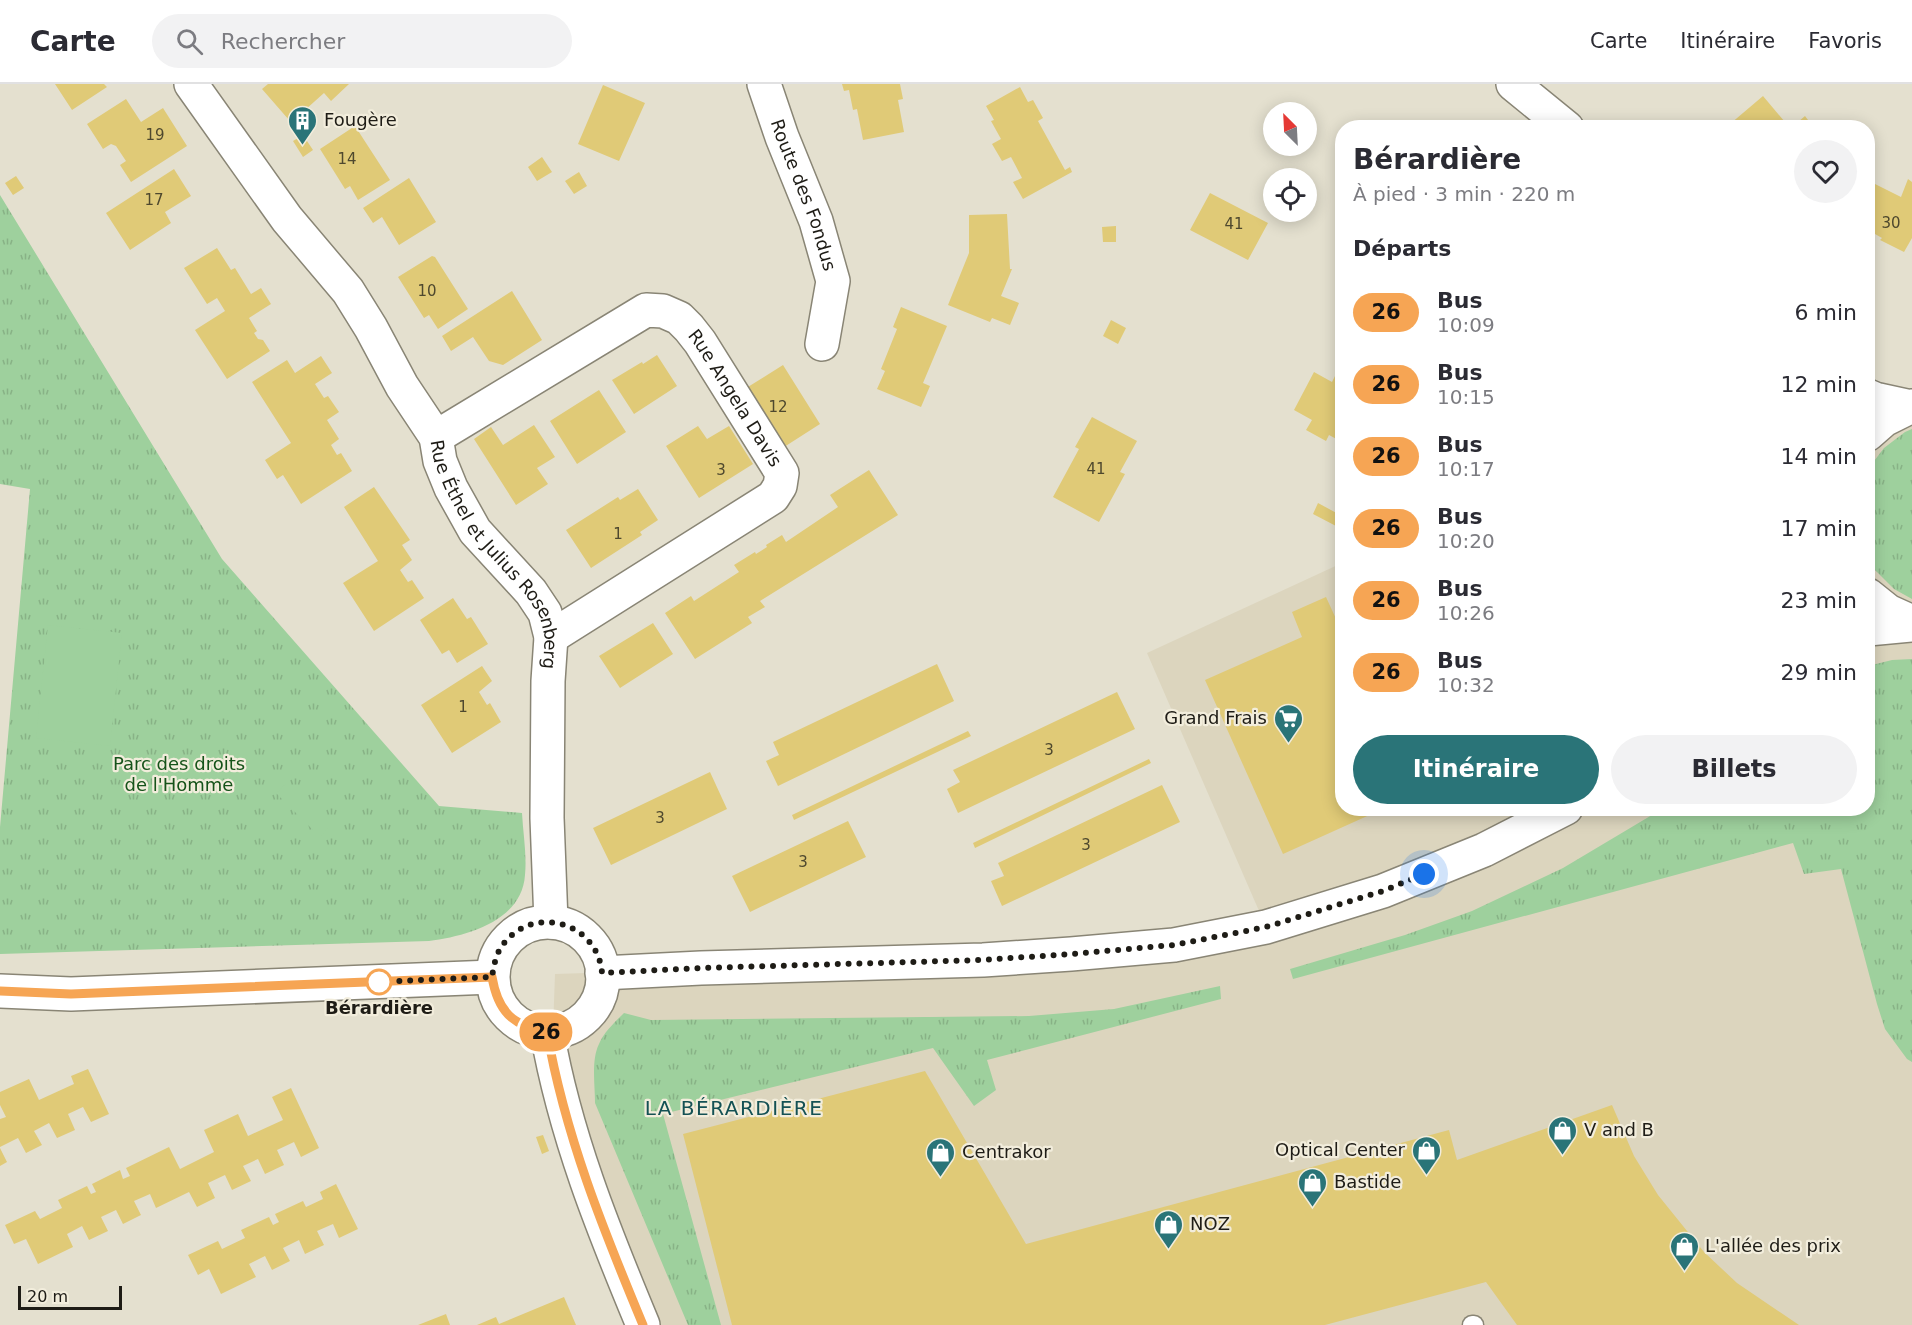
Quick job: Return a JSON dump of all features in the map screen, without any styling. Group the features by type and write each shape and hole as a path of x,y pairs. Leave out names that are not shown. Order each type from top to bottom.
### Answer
{"street":[{"name":"Route des Fondus","path":"764,84 782,137 816,221 833,281 822,344"},
{"path":"1513,84 1557,120"},
{"name":"Rue Éthel et Julius Rosenberg","path":"199,87 244,160 287,219 348,291 402,386 436,437 440,461 451,488 475,531 531,592 545,613 550,637 547,818 551,922"},
{"name":"Rue Angela Davis","path":"436,437 646,310 663,311 679,318 700,342 782,473 780,486 773,497 550,637"},
{"path":"1875,398 1912,407"},
{"path":"1875,428 1884,420 1912,407"},
{"path":"1875,601 1888,611 1912,624"},
{"path":"1875,628 1912,624"},
{"path":"602,973 982,960 1186,943 1266,927 1383,891 1484,850 1550,816"},
{"path":"551,922 568,926 584,935 595,948 602,963 602,973 600,996 591,1011 579,1023 564,1030 547,1032 530,1029 515,1022 503,1009 495,994 492,977 495,959 504,943 517,931 533,924 551,922"},
{"path":"0,991 71,994 492,977"},
{"path":"547,1032 555,1079 570,1135 602,1225 643,1325"}],"shaded area":[{"path":"1912,406 1912,1325 644,1325 553,1030 555,974 983,960 1266,927 1147,653 1335,566 1335,816 1875,816 1875,425"}],"green space":[{"name":"Parc des droits de l'Homme","path":"0,195 222,559 439,806 522,813 525,875 522,891 503,915 475,930 429,941 0,954 0,827 30,489 0,484"},
{"path":"1912,429 1912,599 1894,589 1875,570 1875,460 1884,448"},
{"path":"48,625 122,633 110,746 36,738"},
{"path":"1912,659 1912,1062 1907,1059 1885,1029 1841,869 1804,874 1793,843 1293,979 1290,969 1405,935 1472,911 1563,868 1650,816 1875,816 1875,664 1892,660"},
{"path":"286,784 329,827 320,837 276,793"},
{"path":"1220,986 1221,999 987,1060 996,1090 974,1106 933,1048 663,1114 721,1325 688,1325 595,1103 594,1065 597,1050 607,1031 624,1013 651,1020 1029,1016 1114,1009"}],"building":[{"path":"55,84 104,84 107,87 72,110"},
{"path":"268,84 349,84 331,101 324,93 305,110 303,107 289,120 262,89"},
{"path":"842,84 900,84 903,99 898,100 904,132 863,140 857,109 853,110 849,90 844,91"},
{"path":"603,85 645,103 619,161 578,144"},
{"path":"1020,87 1028,102 1033,100 1043,118 1038,121 1065,170 1070,167 1072,172 1023,199 1013,182 1022,178 1011,157 1002,161 992,144 1001,139 986,106"},
{"path":"1763,96 1783,120 1735,120"},
{"path":"126,99 141,122 163,108 187,146 131,182 120,165 126,161 116,146 111,144 103,149 87,124"},
{"path":"355,126 390,180 358,200 350,186 345,189 320,149"},
{"name":"Fougère","path":"303,135 313,150 303,157 293,141"},
{"path":"542,157 552,172 537,181 528,167"},
{"path":"174,169 191,196 165,212 171,223 130,250 106,213"},
{"path":"579,172 587,186 574,194 565,181"},
{"path":"16,176 24,188 13,195 5,183"},
{"path":"409,178 436,222 399,245 382,217 373,223 363,208"},
{"path":"1908,179 1912,182 1912,238 1904,252 1880,240 1882,238 1875,234 1875,184 1901,197"},
{"path":"1210,193 1268,223 1248,260 1190,230"},
{"path":"1007,214 1010,269 1012,269 1001,296 1019,303 1010,325 992,318 990,322 948,305 969,253 969,215"},
{"path":"1116,226 1116,242 1103,242 1102,227"},
{"path":"217,248 231,270 235,268 251,294 261,288 271,304 249,318 257,331 254,333 258,339 263,340 270,351 227,379 195,330 225,311 217,298 207,304 184,268"},
{"path":"432,256 435,257 468,309 438,329 429,315 424,318 398,277"},
{"path":"512,291 542,340 503,365 489,361 473,337 451,351 442,336"},
{"path":"901,307 947,326 923,383 930,386 921,407 877,389 885,371 881,369 897,329 893,327"},
{"path":"1111,320 1126,328 1118,344 1103,336"},
{"path":"657,355 677,386 634,414 612,380"},
{"path":"321,356 332,373 315,384 324,398 328,396 339,412 327,420 339,439 331,445 337,455 341,453 352,471 301,504 283,475 277,479 265,460 291,443 252,382 287,360 295,373"},
{"path":"783,365 820,424 781,449 743,390"},
{"path":"1314,372 1332,382 1335,376 1335,438 1329,435 1326,441 1306,430 1312,420 1294,410"},
{"path":"599,390 626,432 577,464 550,421"},
{"path":"1092,417 1137,441 1120,472 1125,474 1099,522 1053,497 1079,449 1075,447"},
{"path":"534,425 555,457 537,468 548,484 516,505 474,439 491,427 503,445"},
{"path":"698,426 707,439 729,426 753,464 699,498 666,446"},
{"path":"869,470 898,515 760,601 765,607 748,617 752,623 695,659 665,613 691,596 694,601 739,572 734,565 755,552 756,554 782,535 786,542 838,507 830,495"},
{"path":"374,487 410,540 402,545 412,560 400,570 408,582 412,580 424,598 374,631 343,583 378,561 344,507"},
{"path":"638,489 658,520 640,532 642,535 591,568 566,530 618,497 620,500"},
{"path":"1318,503 1335,512 1335,525 1313,514"},
{"name":"Grand Frais","path":"1326,597 1335,617 1335,816 1367,816 1283,854 1205,680 1302,637 1292,612"},
{"path":"453,598 467,619 471,617 488,644 457,663 449,650 442,654 420,620"},
{"path":"653,623 673,654 620,688 599,656"},
{"path":"937,664 954,701 778,786 766,761 779,755 773,742"},
{"path":"482,666 492,681 479,692 487,705 490,703 501,722 452,753 421,705"},
{"path":"1117,692 1135,729 958,813 947,789 960,782 953,770"},
{"path":"968,731 971,736 794,820 792,815"},
{"path":"1149,759 1151,763 975,848 973,843"},
{"path":"710,772 727,809 611,865 593,828"},
{"path":"1162,785 1180,822 1002,906 991,881 1004,876 998,863"},
{"path":"848,821 866,857 750,912 732,876"},
{"path":"88,1069 109,1114 91,1122 83,1107 68,1114 75,1130 57,1138 49,1123 34,1131 42,1145 26,1153 18,1138 0,1147 0,1119 6,1117 0,1105 0,1092 29,1079 39,1100 74,1084 71,1076"},
{"path":"925,1071 1026,1244 1449,1130 1457,1160 1612,1105 1634,1156 1658,1195 1704,1252 1737,1283 1799,1325 1517,1325 1486,1282 1325,1325 732,1325 683,1134"},
{"path":"291,1088 319,1148 301,1157 294,1142 277,1150 284,1165 265,1174 258,1159 243,1166 251,1181 232,1190 225,1175 208,1183 215,1198 197,1207 189,1192 156,1208 150,1194 134,1201 141,1215 123,1224 116,1210 101,1217 108,1231 89,1240 82,1226 67,1234 73,1247 38,1264 26,1239 14,1244 5,1225 35,1211 40,1219 62,1208 58,1200 87,1186 91,1194 96,1192 92,1184 120,1170 123,1179 130,1176 126,1168 169,1147 180,1169 214,1152 204,1130 238,1114 248,1136 283,1120 272,1097"},
{"path":"543,1135 549,1151 542,1154 536,1137"},
{"path":"0,1148 7,1162 0,1166"},
{"path":"336,1184 358,1229 339,1238 333,1224 317,1231 324,1245 305,1254 299,1240 283,1248 290,1261 272,1270 265,1256 249,1264 256,1277 221,1294 209,1269 198,1275 188,1255 218,1241 222,1249 245,1238 241,1230 269,1217 273,1225 279,1222 275,1214 303,1201 306,1207 323,1199 320,1192"},
{"path":"564,1297 576,1325 477,1325 496,1317 499,1324"},
{"path":"446,1314 450,1325 418,1325"}],"bus line":[{"name":"26","path":"0,991 71,994 492,977 495,994 503,1009 515,1022 530,1029 547,1032 555,1079 570,1135 602,1225 643,1325"}],"place":[{"name":"Fougère","path":"303,146"},
{"name":"Grand Frais","path":"1288,744"},
{"name":"Bérardière","path":"379,982"},
{"name":"V and B","path":"1563,1156"},
{"name":"Optical Center","path":"1426,1176"},
{"name":"Centrakor","path":"941,1178"},
{"name":"Bastide","path":"1313,1208"},
{"name":"NOZ","path":"1169,1250"},
{"name":"L'allée des prix","path":"1684,1272"}],"district":[{"name":"LA BÉRARDIÈRE","path":"734,1108"}],"route":[{"path":"379,982 373,982 492,977 495,959 504,943 517,931 533,924 551,922 568,926 584,935 595,948 602,963 602,973 982,960 1174,945 1266,927 1383,891 1424,874"}]}
